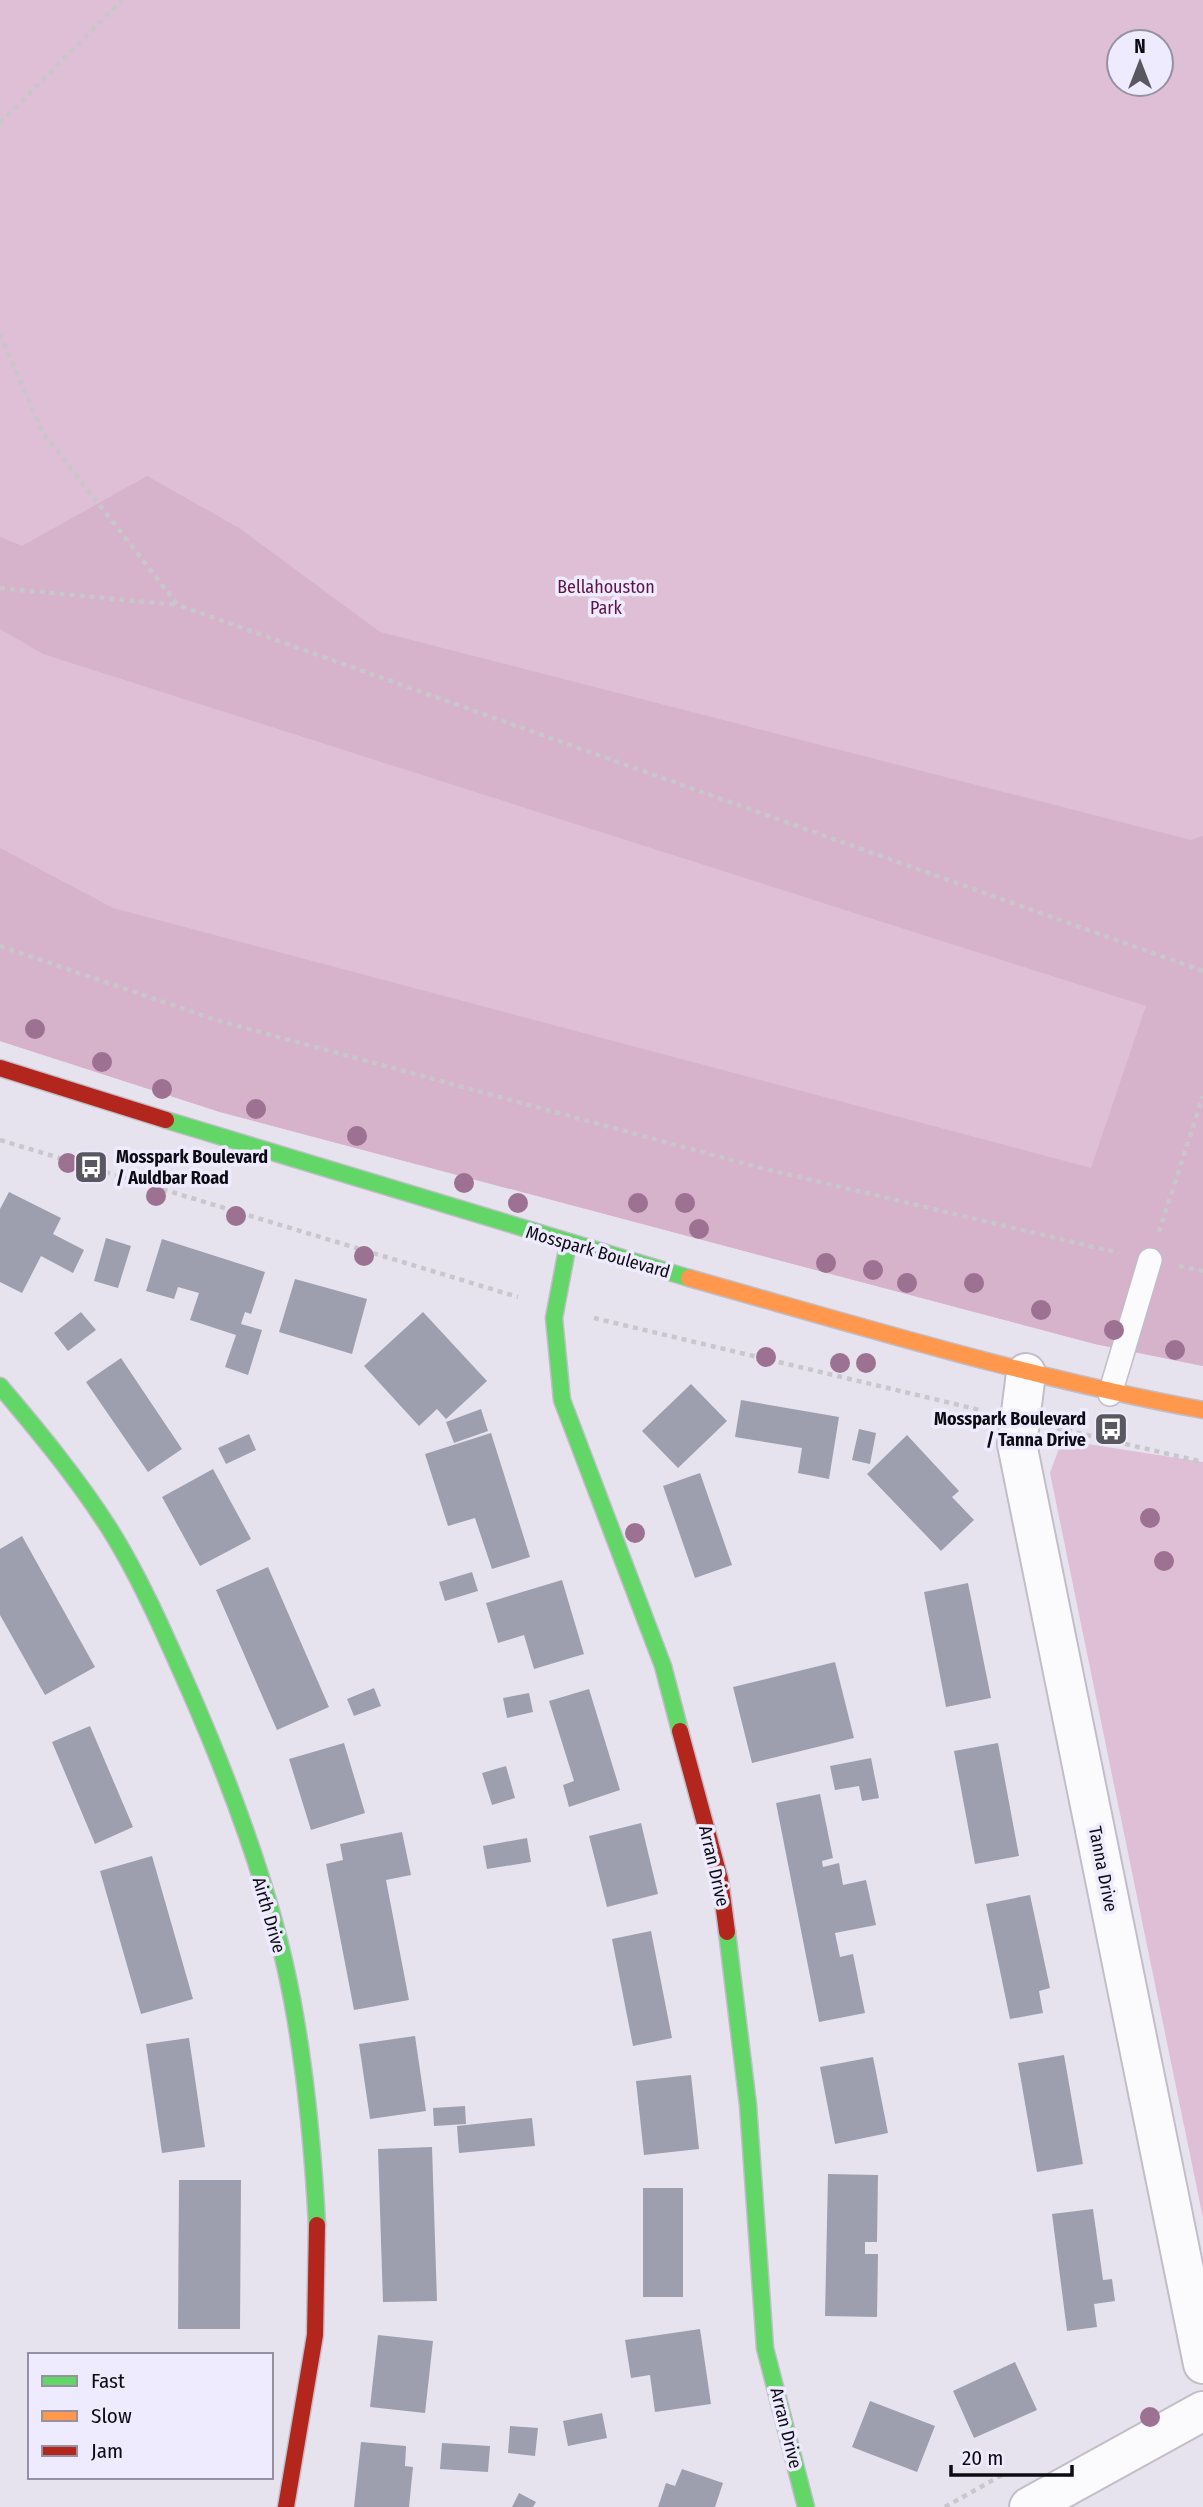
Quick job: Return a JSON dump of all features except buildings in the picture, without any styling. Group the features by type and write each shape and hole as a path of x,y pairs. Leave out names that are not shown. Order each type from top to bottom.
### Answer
{"street":[{"name":"Mosspark Boulevard","path":"0,1068 568,1244 1026,1373 1110,1394 1203,1410"},
{"name":"Arran Drive","path":"568,1244 554,1318 562,1400 663,1666 720,1879 737,1992 748,2105 765,2348 806,2507"},
{"name":"Tanna Drive","path":"1026,1373 1017,1444 1203,2364"},
{"name":"Airth Drive","path":"0,1386 55,1450 110,1530 163,1629 226,1774 262,1885 292,1998 313,2157 318,2240 315,2335 286,2507"},
{"path":"1029,2507 1203,2411"}],"lane":[{"path":"1110,1394 1150,1260"}],"path":[{"path":"0,123 122,0"},
{"path":"0,334 43,433 178,605"},
{"path":"0,587 178,605 1203,971"},
{"path":"0,946 229,1024 761,1168 1203,1271"},
{"path":"1150,1260 1203,1096"}],"green space":[{"name":"Bellahouston Park","path":"0,0 1203,0 1203,1366 1095,1344 220,1112 0,1041"},
{"path":"1062,1440 1203,1462 1203,2218 1050,1473"}],"shaded area":[{"path":"147,476 239,528 380,632 1191,840 1203,836 1203,1366 1095,1344 220,1112 0,1041 0,848 113,908 1091,1168 1146,1006 43,654 0,629 0,537 22,546"}],"traffic: fast":[{"path":"166,1120 689,1278"},
{"path":"568,1244 554,1318 562,1400 663,1666 680,1731"},
{"path":"0,1386 71,1473 121,1547 171,1648 235,1802 274,1921 292,1999 308,2112 317,2225"},
{"path":"727,1932 748,2105 765,2348 806,2507"}],"traffic: slow":[{"path":"689,1278 1009,1367 1203,1410"}],"traffic: jam":[{"path":"0,1068 166,1120"},
{"path":"680,1731 720,1879 727,1932"},
{"path":"286,2507 315,2335 317,2225"}],"place":[{"name":"Mosspark Boulevard / Auldbar Road","path":"91,1167"},
{"name":"Mosspark Boulevard / Tanna Drive","path":"1111,1429"}]}
